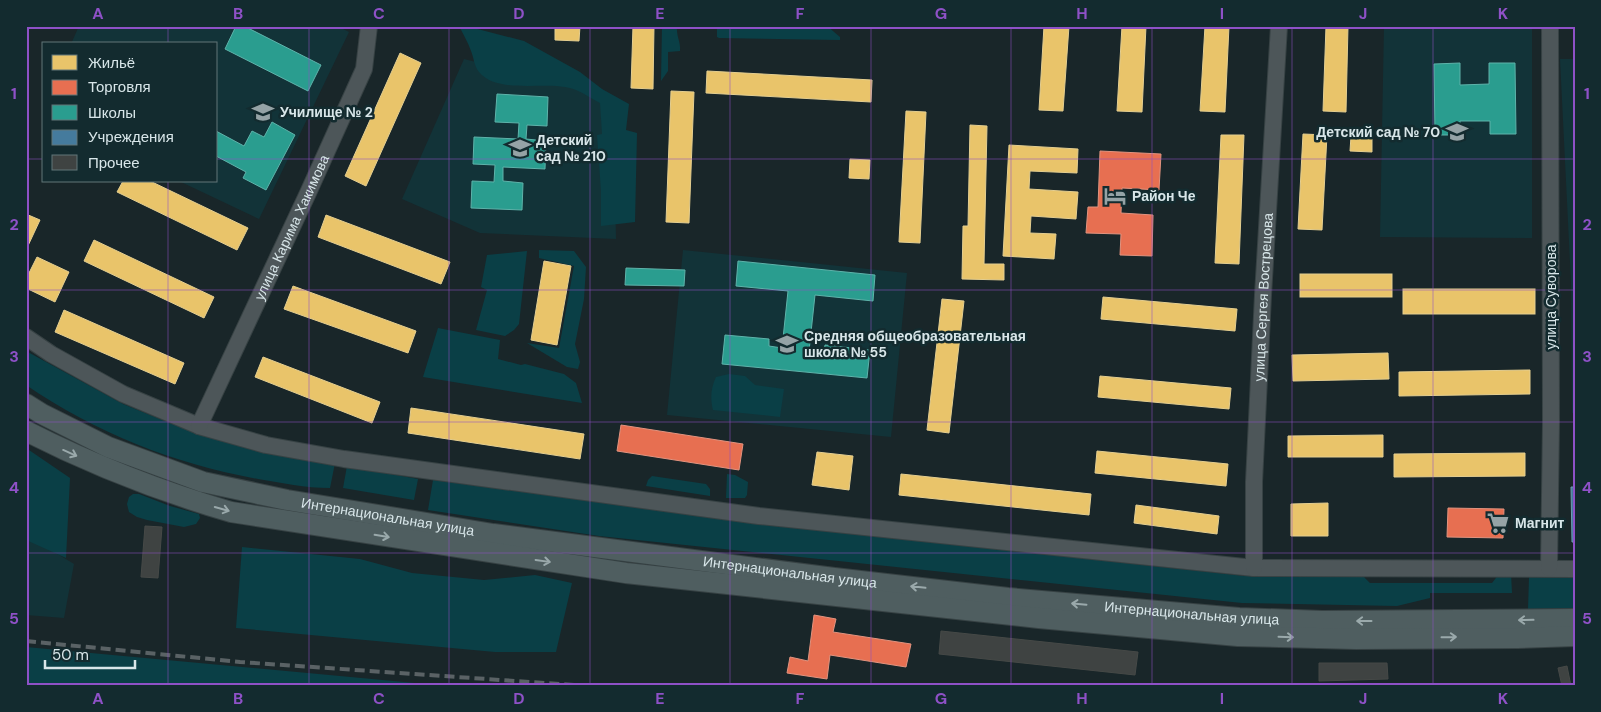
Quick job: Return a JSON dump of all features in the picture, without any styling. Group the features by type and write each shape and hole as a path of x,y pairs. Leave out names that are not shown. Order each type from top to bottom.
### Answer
{"main road":[{"name":"Интернациональная улица","path":"26,404 108,447 202,482 287,500 493,534 854,580 1018,598 1239,618 1322,621 1575,619"},
{"name":"Интернациональная улица","path":"26,431 116,474 230,512 626,573 1020,616 1238,636 1356,639 1575,636"}],"street":[{"name":"улица Карима Хакимова","path":"199,426 364,69 368,26"},
{"name":"улица Сергея Вострецова","path":"1254,568 1254,482 1263,295 1280,26"},
{"name":"улица Суворова","path":"1549,568 1552,422 1550,26"},
{"path":"26,337 51,354 123,394 199,426 266,445 344,458 759,516 1254,568 1575,568"}],"shaded area":[{"name":"Училище № 2","path":"79,26 337,26 349,32 259,219 181,182 218,182 218,42 72,42"},
{"path":"459,26 466,26 524,41 580,72 602,89 629,104 626,130 637,133 635,222 601,226 601,191 597,135 602,134 600,103 579,91 565,87 511,85 488,79 477,70 470,48"},
{"path":"662,26 677,26 680,51 668,52 668,71 661,81"},
{"path":"717,26 827,26 840,37 840,40 719,38 717,37"},
{"name":"Детский сад № 70","path":"1384,26 1532,26 1532,238 1380,237"},
{"name":"Детский сад № 210","path":"464,59 613,96 616,239 480,233 402,199"},
{"path":"1560,59 1575,59 1575,413 1572,413 1571,283"},
{"path":"539,250 574,251 586,267 584,299 575,344 580,362 578,369 567,367 527,343 559,348 574,266 539,258"},
{"name":"Средняя общеобразовательная школа № 55","path":"683,250 907,273 891,437 667,415"},
{"path":"527,251 519,324 505,336 476,330 487,290 481,287 487,255"},
{"path":"438,328 500,340 498,359 564,374 576,383 582,403 423,377"},
{"path":"26,351 123,404 172,424 216,439 335,463 330,488 294,485 227,473 167,455 108,432 80,418 26,385"},
{"path":"729,374 745,376 755,385 784,389 780,417 713,410 712,393 716,377"},
{"path":"26,448 70,478 66,558 26,540"},
{"path":"347,466 418,479 414,500 343,488"},
{"path":"727,474 735,475 748,482 745,498 726,498"},
{"path":"652,476 706,484 710,489 710,496 646,486"},
{"path":"433,480 771,525 1245,576 1364,577 1370,583 1492,583 1499,574 1511,574 1512,593 1430,593 1430,598 1397,606 1242,603 599,536 428,510"},
{"path":"133,494 139,494 170,506 199,514 200,518 196,524 184,527 137,517 129,512 127,504 129,497"},
{"path":"26,535 74,564 64,618 26,615"},
{"path":"242,547 360,559 412,573 484,580 535,575 572,583 556,652 495,652 236,628"},
{"path":"1529,577 1575,577 1575,608 1528,609"},
{"path":"26,647 447,686 34,686 26,683"}],"building: Жильё":[{"path":"555,26 580,26 579,41 555,40"},
{"path":"633,26 654,26 653,89 631,88"},
{"path":"1044,26 1069,26 1063,111 1039,110"},
{"path":"1122,26 1146,26 1142,112 1117,111"},
{"path":"1205,26 1229,26 1225,112 1200,111"},
{"path":"1326,26 1348,26 1346,112 1323,111"},
{"path":"400,53 421,63 366,186 345,176"},
{"path":"707,71 872,80 871,102 706,93"},
{"path":"671,91 694,92 689,223 666,222"},
{"path":"906,111 926,112 920,243 899,242"},
{"path":"970,125 987,126 984,264 1004,264 1004,280 962,279 963,226 968,226"},
{"path":"1303,134 1327,135 1322,230 1298,229"},
{"path":"1221,135 1244,135 1239,264 1215,263"},
{"path":"1351,136 1372,137 1372,152 1350,151"},
{"path":"1009,145 1078,149 1077,173 1030,171 1029,189 1078,192 1076,219 1031,216 1030,233 1056,234 1054,259 1003,256"},
{"path":"850,159 870,160 869,179 849,178"},
{"path":"122,182 152,182 248,228 237,250 117,192"},
{"path":"26,214 40,220 26,250"},
{"path":"326,215 450,262 441,284 318,237"},
{"path":"94,240 214,297 204,318 84,261"},
{"path":"37,257 69,272 55,302 26,288 26,279"},
{"path":"544,261 571,266 557,345 531,340"},
{"path":"1300,274 1392,274 1392,297 1300,297"},
{"path":"293,286 416,331 408,353 284,309"},
{"path":"1403,289 1535,289 1535,314 1403,314"},
{"path":"1103,297 1237,309 1235,331 1101,319"},
{"path":"942,299 964,301 949,433 927,430"},
{"path":"64,310 184,363 175,384 55,332"},
{"path":"1388,353 1389,379 1293,381 1292,355"},
{"path":"263,357 380,402 372,423 255,377"},
{"path":"1530,370 1530,394 1399,396 1399,372"},
{"path":"1100,376 1231,388 1229,409 1098,397"},
{"path":"411,408 584,434 580,459 408,433"},
{"path":"1383,435 1383,457 1288,457 1288,436"},
{"path":"1097,451 1228,464 1226,486 1095,473"},
{"path":"817,452 853,456 849,490 812,485"},
{"path":"1525,453 1525,476 1394,477 1394,454"},
{"path":"901,474 1091,494 1089,515 899,495"},
{"path":"1328,503 1328,536 1291,536 1291,504"},
{"path":"1136,505 1219,516 1217,534 1134,523"}],"building: Торговля":[{"path":"1100,151 1161,154 1159,190 1122,188 1121,213 1153,215 1152,256 1120,255 1121,234 1086,233 1088,207 1098,207"},
{"path":"621,425 743,444 739,470 617,451"},
{"path":"1448,508 1504,509 1503,538 1447,537"},
{"path":"814,615 836,619 833,632 911,644 906,667 830,655 827,679 787,673 790,657 808,661"}],"building: Школы":[{"path":"236,26 244,26 321,65 308,91 225,49"},
{"path":"1460,63 1460,85 1489,84 1489,63 1515,63 1516,134 1490,134 1490,121 1460,121 1460,135 1435,135 1434,64"},
{"path":"497,94 548,97 547,126 527,125 526,139 546,141 545,169 503,167 503,181 523,183 522,210 471,208 472,181 494,182 495,165 473,164 474,137 518,139 519,123 495,122"},
{"path":"272,122 295,135 266,190 243,178 246,172 218,157 218,132 244,146 252,131 264,137"},
{"path":"738,261 875,275 873,301 815,295 809,351 824,353 825,345 870,350 867,378 722,364 725,335 769,339 769,346 782,348 788,291 736,286"},
{"path":"626,268 685,270 684,286 625,285"}],"building: Учреждения":[{"path":"1571,487 1575,487 1575,542 1572,542"}],"building: Прочее":[{"path":"145,526 162,527 158,578 141,577"},
{"path":"941,631 1138,652 1135,675 939,654"},
{"path":"1319,663 1387,663 1388,679 1319,681"},
{"path":"1567,666 1571,686 1562,686 1558,668"}],"railway":[{"path":"26,641 240,662 588,686"}],"place":[{"name":"Училище № 2","path":"263,112"},
{"name":"Детский сад № 70","path":"1457,132"},
{"name":"Детский сад № 210","path":"520,148"},
{"name":"Район Че","path":"1115,196"},
{"name":"Средняя общеобразовательная школа № 55","path":"787,344"},
{"name":"Магнит","path":"1498,523"}]}
